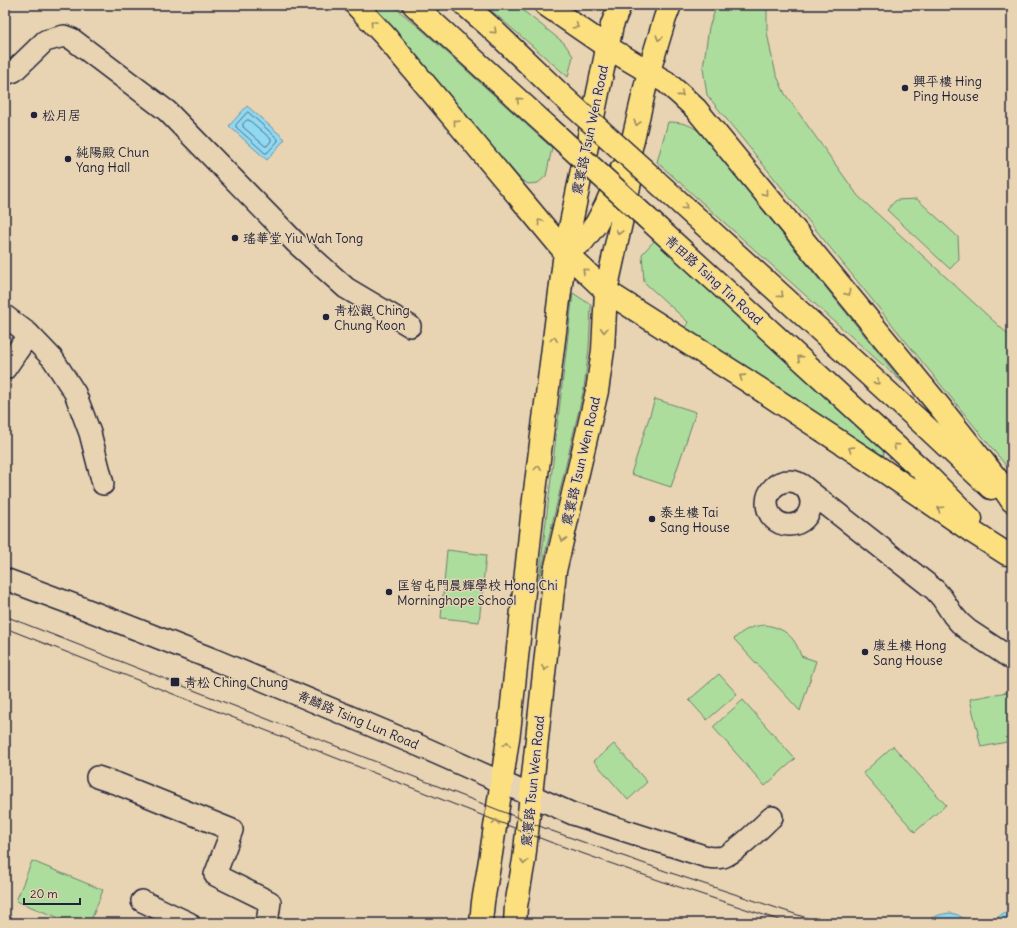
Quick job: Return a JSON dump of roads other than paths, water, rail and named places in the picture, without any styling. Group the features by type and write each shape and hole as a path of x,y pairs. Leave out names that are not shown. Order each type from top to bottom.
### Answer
{"main road":[{"path":"356,5 390,42 564,252 606,291 746,380 1010,556"},
{"name":"青田路 Tsing Tin Road","path":"414,5 924,472 1010,556"},
{"path":"465,5 559,93 924,425 1012,508"},
{"path":"546,5 608,47 666,82 696,109 940,406 1012,500"},
{"name":"震寰路 Tsun Wen Road","path":"481,923 482,902 509,732 533,507 564,252 612,24 620,5"},
{"name":"震寰路 Tsun Wen Road","path":"515,923 516,906 524,860 555,571 597,391 603,350 606,291 630,182 630,152 649,71 670,5"},
{"path":"564,252 583,241 596,224 630,152"}],"street":[{"path":"5,74 14,71 45,40 64,36 72,39 167,111 296,243 346,288 410,326"},
{"path":"5,316 29,334 53,359 75,393 90,433 103,484"},
{"path":"5,369 29,334"},
{"path":"851,523 840,519 818,517 791,526 781,525 773,519 767,511 766,501 769,492 777,484 786,481 796,482 804,487 851,523 935,590 953,615 968,630 1012,659"},
{"path":"801,522 808,515 811,506 810,496 804,487"},
{"name":"青麟路 Tsing Lun Road","path":"5,579 215,660 420,746 573,814 708,857 722,857 734,851 772,817"},
{"path":"97,777 232,830 215,875 270,902 267,923"},
{"path":"142,901 189,923"}],"water":[{"path":"247,106 285,139 267,160 229,126"},
{"path":"1012,907 1012,923 989,923 994,920"},
{"path":"951,913 958,915 971,923 925,923 937,916"}],"tram line":[{"path":"5,616 552,831 668,872 822,923"},
{"path":"5,628 550,842 788,923"}],"place":[{"name":"興平樓 Hing Ping House","path":"905,88"},
{"name":"松月居","path":"34,115"},
{"name":"純陽殿 Chun Yang Hall","path":"68,159"},
{"name":"瑤華堂 Yiu Wah Tong","path":"235,238"},
{"name":"青松觀 Ching Chung Koon","path":"326,317"},
{"name":"泰生樓 Tai Sang House","path":"652,519"},
{"name":"匡智屯門晨輝學校 Hong Chi Morninghope School","path":"389,592"},
{"name":"康生樓 Hong Sang House","path":"865,652"},
{"name":"青松 Ching Chung","path":"175,682"}]}
